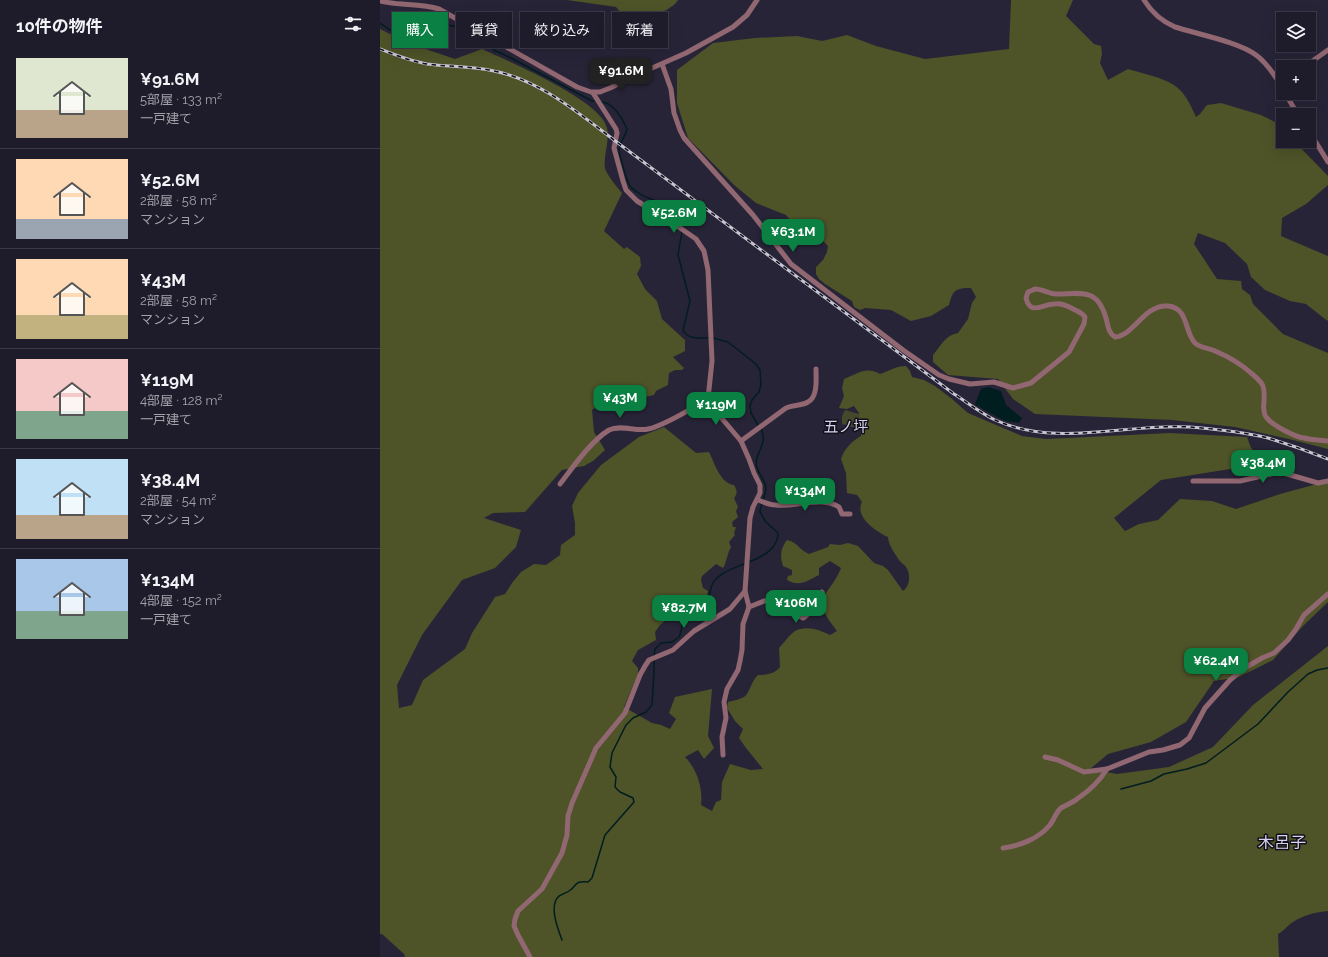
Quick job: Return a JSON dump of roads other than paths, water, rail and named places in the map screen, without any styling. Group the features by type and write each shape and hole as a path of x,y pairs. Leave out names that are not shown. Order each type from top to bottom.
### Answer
{"street":[{"path":"594,95 686,53 733,27 747,15 757,0"},
{"path":"1144,0 1156,16 1164,22 1175,27 1244,48 1256,55 1276,78"},
{"path":"380,1 424,5 439,9 577,87 594,95 616,129 617,133 614,148 626,190 637,201 696,239 704,251 708,270 712,361 708,399 718,414 741,441 760,485 758,500 753,507 750,518 748,567 745,591 749,608 743,624 742,650 739,665 727,689 724,702 726,718 722,737 723,754"},
{"path":"1314,60 1328,50"},
{"path":"662,64 671,89 674,113 684,138 754,215 791,264 939,375 970,384 994,382 1013,388 1031,383 1069,352 1084,324 1085,321 1083,315 1067,305 1053,304 1041,308 1031,307 1026,298 1028,292 1031,290 1039,289 1056,294 1083,292 1090,294 1097,300 1102,308 1106,316 1109,331 1115,337 1120,336 1147,313 1160,307 1170,306 1182,314 1192,338 1197,344 1219,353 1247,369 1262,382 1264,388 1264,410 1266,418 1274,424 1303,438 1328,441"},
{"path":"1316,143 1328,162"},
{"path":"741,441 786,408 809,402 815,390 816,369"},
{"path":"560,484 592,446 609,431 618,428 640,430 653,428 708,399"},
{"path":"1193,481 1240,480 1280,472 1318,483 1328,481"},
{"path":"758,500 776,505 829,502 839,507 842,514 850,514"},
{"path":"530,957 514,926 518,911 542,889 562,853 567,835 568,816 596,748 625,713 649,660 673,650 694,631 730,609 745,591"},
{"path":"749,608 764,601 803,618 806,617 822,592"},
{"path":"1045,757 1058,760 1084,772 1107,769 1149,752 1180,745 1189,738 1205,708 1230,680 1243,669 1274,653 1296,630 1304,615 1328,594"},
{"path":"1002,848 1015,846 1043,833 1059,810 1094,787 1107,769"}],"waterway":[{"path":"380,23 393,32 406,38 418,39 448,25 459,27 496,51 592,101 597,101"},
{"path":"601,102 613,108 620,116 627,129 619,150 627,180 631,188 644,196 669,207 678,218 681,227"},
{"path":"682,231 678,255 690,301 683,330 691,337 709,338"},
{"path":"713,338 728,342 756,364 760,370 761,385 759,392 752,400 750,406 751,413 758,425"},
{"path":"749,562 768,552 775,544 778,533 766,522 760,512 766,488 756,462 763,440 763,433 761,429"},
{"path":"654,657 655,649 661,643 672,642 679,637 686,617 708,600 710,589 714,581 727,571 746,563"},
{"path":"562,940 555,918 555,901 559,896 572,889 576,884 588,882 592,878 605,835 634,802 633,798 620,792 615,787 616,777 610,767 612,753 626,725 633,718 646,712 652,705 654,660"},
{"path":"1121,789 1151,781 1164,774 1206,763 1258,724 1288,692 1308,674 1317,670 1328,668"}],"railway":[{"path":"380,49 409,60 427,64 477,68 494,71 512,76 546,91 577,112 954,394 995,420 1019,428 1043,432 1092,432 1166,427 1190,427 1219,430 1268,438 1328,459"}],"district":[{"name":"五ノ坪","path":"846,427"},
{"name":"木呂子","path":"1282,842"}]}
